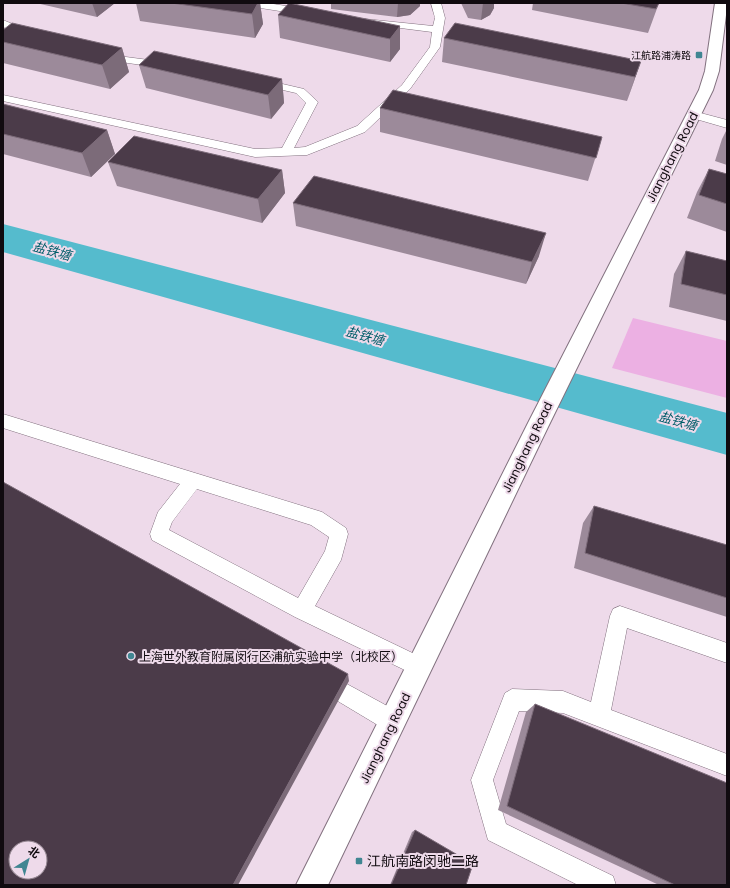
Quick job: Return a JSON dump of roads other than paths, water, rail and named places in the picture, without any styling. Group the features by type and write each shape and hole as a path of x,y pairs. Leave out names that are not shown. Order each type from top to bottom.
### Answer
{"street":[{"name":"Jianghang Road","path":"312,885 394,722 576,347 706,90 712,71 721,3"}],"lane":[{"path":"248,3 312,13"},
{"path":"3,98 255,153 307,151 361,129 406,87 436,47 440,18 436,3"},
{"path":"359,19 438,30"},
{"path":"3,23 38,38"},
{"path":"90,54 177,67"},
{"path":"249,79 300,91 312,102 286,152"},
{"path":"693,115 727,124"},
{"path":"3,421 316,518 339,534 334,554 302,610"},
{"path":"194,480 164,518 159,534 302,610 420,667"},
{"path":"599,716 620,616 727,653"},
{"path":"310,674 394,722"},
{"path":"604,885 496,832 482,780 512,700 563,702 727,765"}],"waterway":[{"name":"盐铁塘","path":"3,238 727,434"}],"place":[{"name":"江航路浦涛路","path":"699,55"},
{"name":"上海世外教育附属闵行区浦航实验中学（北校区）","path":"131,656"},
{"name":"江航南路闵驰二路","path":"359,861"}]}
